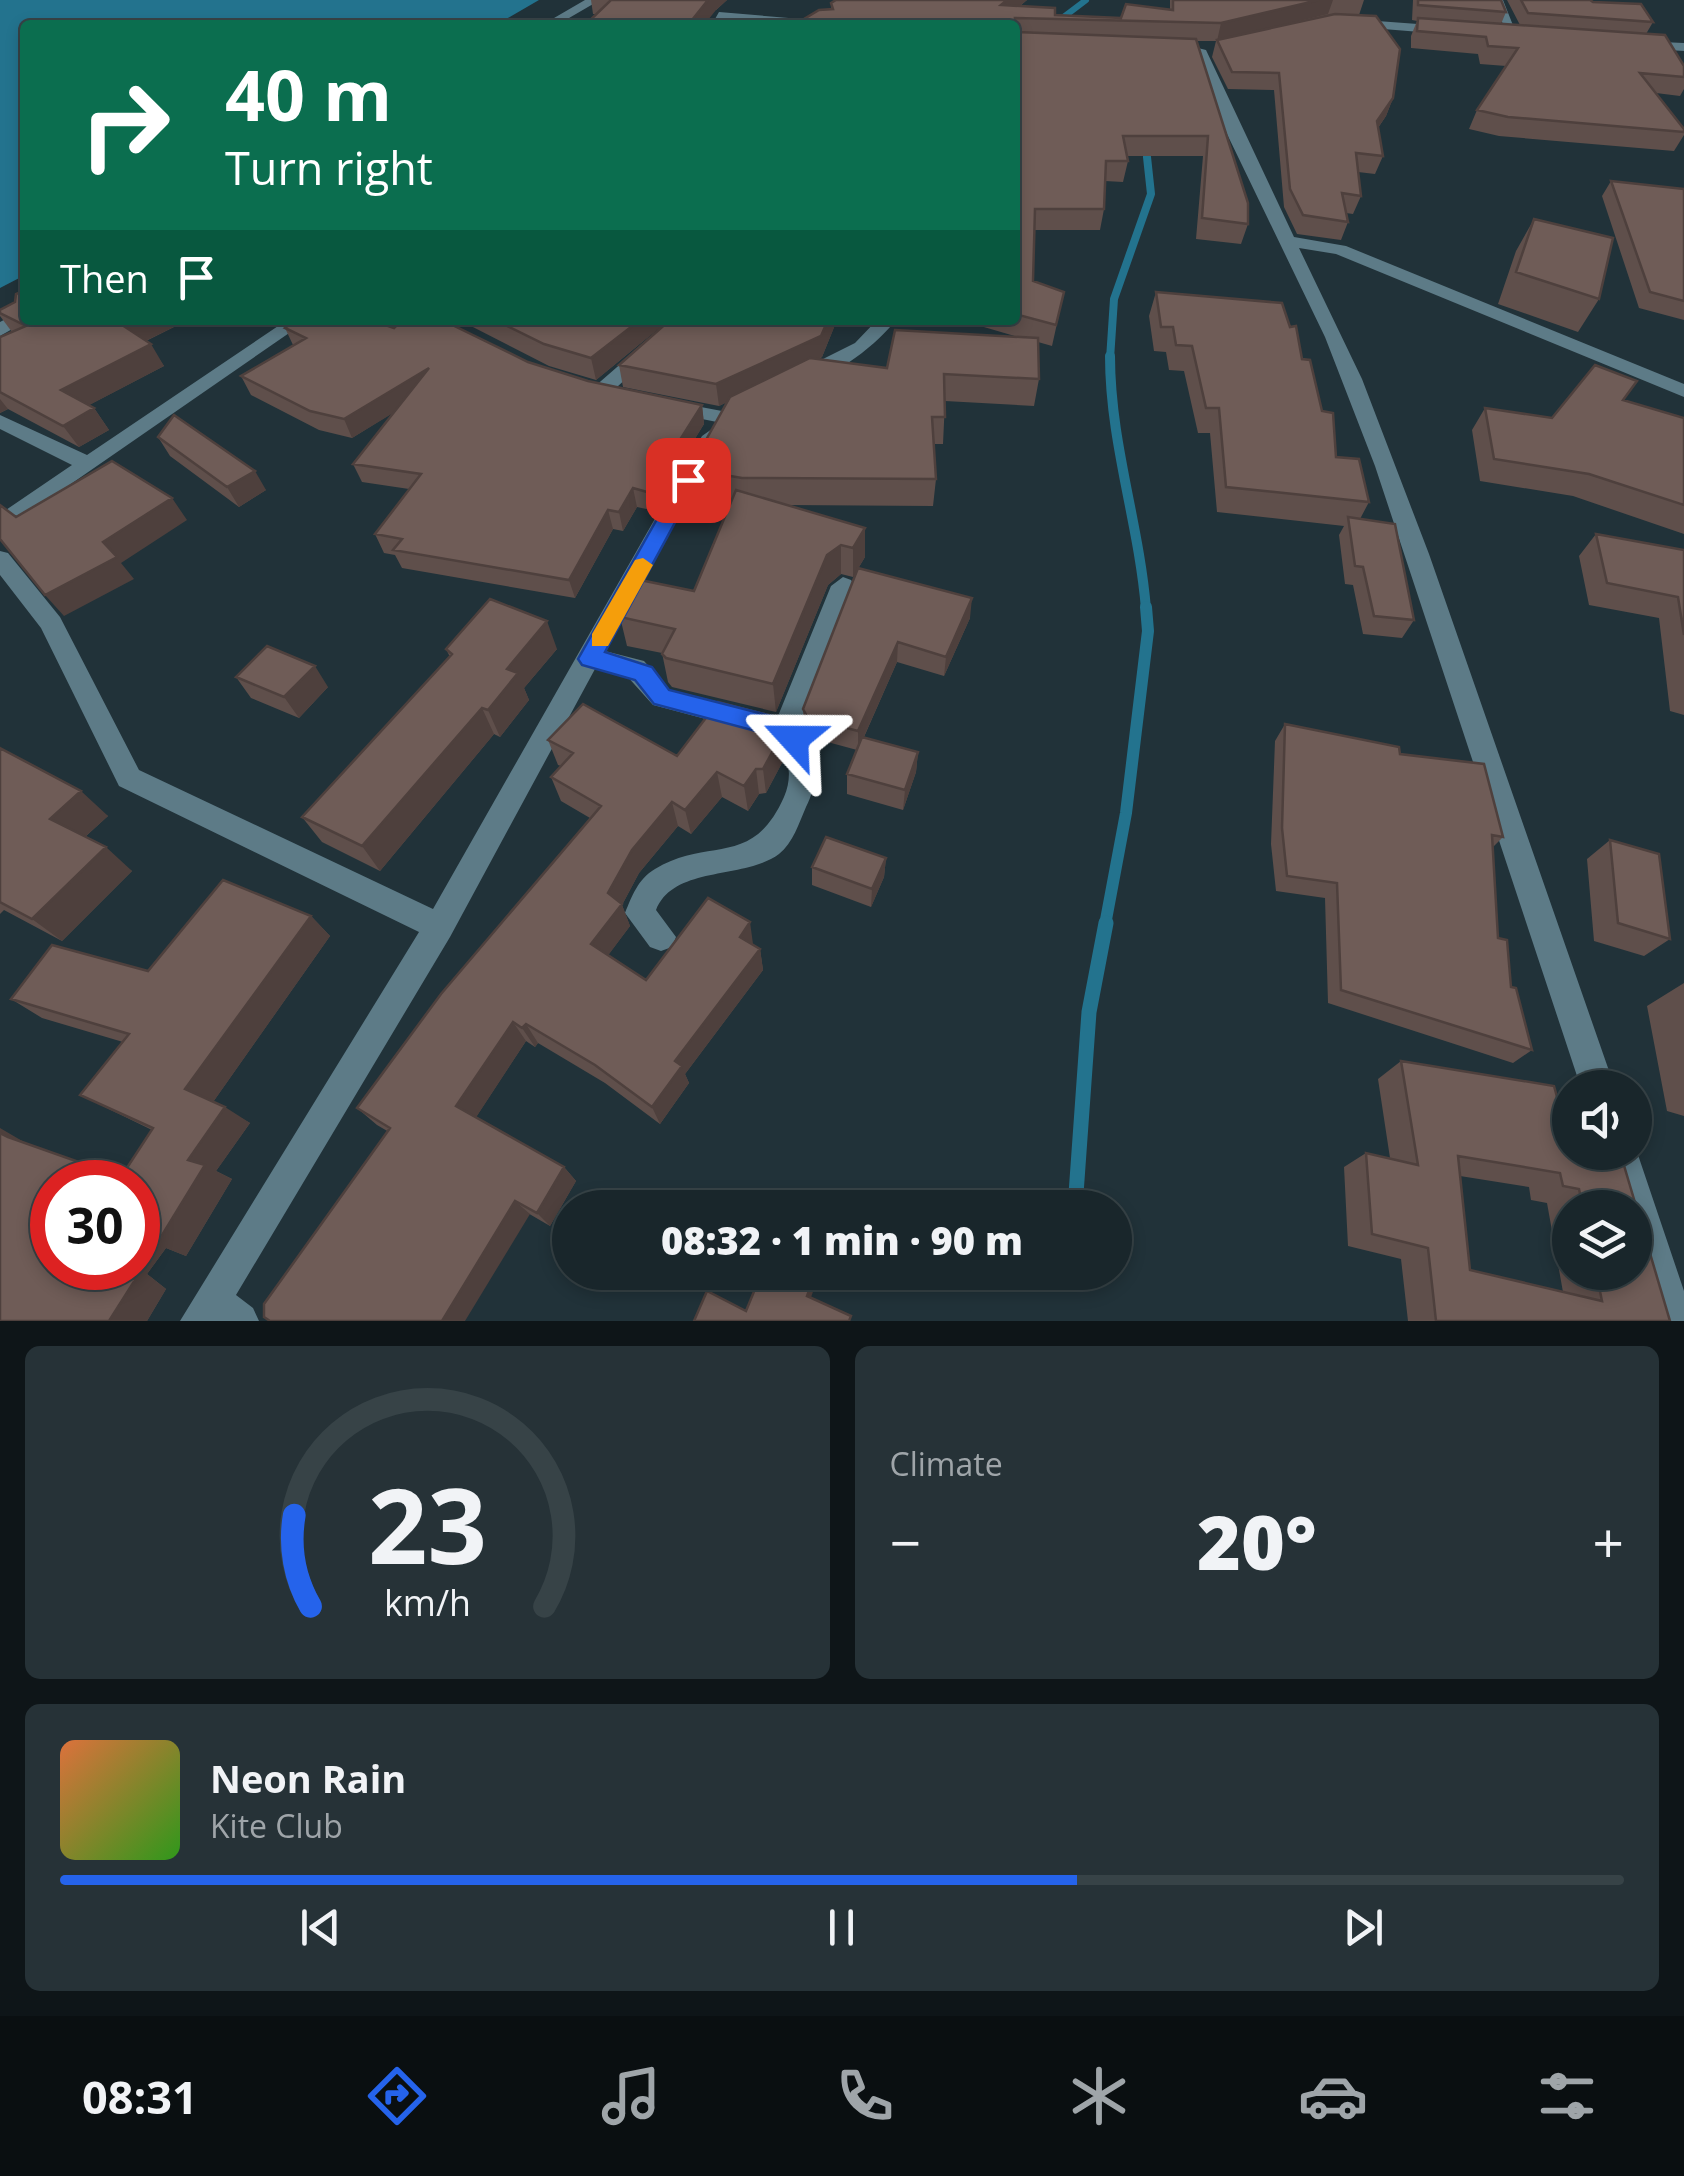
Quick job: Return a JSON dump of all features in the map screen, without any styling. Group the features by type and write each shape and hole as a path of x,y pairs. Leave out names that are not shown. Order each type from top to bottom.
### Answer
{"street":[{"path":"557,20 594,0"},
{"path":"718,20 726,0"},
{"path":"1497,0 1514,35"},
{"path":"1329,22 1459,31"},
{"path":"1496,34 1534,37"},
{"path":"1631,44 1684,47"},
{"path":"1199,50 1228,129 1288,241 1350,376 1403,515 1592,1070"},
{"path":"1288,241 1340,250 1684,391"},
{"path":"0,525 292,325"},
{"path":"601,392 676,325"},
{"path":"783,384 862,347 882,325"},
{"path":"217,1314 730,412 653,404"},
{"path":"0,420 87,464"},
{"path":"0,559 51,623 129,778 438,927"},
{"path":"786,729 843,586"},
{"path":"590,659 628,665 644,674 649,687 662,698 786,729 801,754 806,781 782,828 756,852 660,878 643,901 640,913 660,937"},
{"path":"1626,1170 1675,1321"}],"water":[{"path":"0,0 539,0 505,20 20,20 20,278 0,288"}],"building":[{"path":"611,0 708,0 692,20 590,20"},
{"path":"1007,0 1001,5 1055,8 1055,15 1121,18 1126,4 1173,10 1173,0 1319,0 1221,23 1015,18 802,20 819,10 833,9 831,3"},
{"path":"1418,0 1501,0 1506,12 1418,5"},
{"path":"1521,0 1641,4 1653,22 1528,13"},
{"path":"1335,14 1376,16 1400,49 1393,98 1377,121 1383,156 1356,153 1361,196 1342,193 1348,222 1303,215 1290,189 1279,73 1232,72 1217,40"},
{"path":"1418,18 1665,35 1684,66 1684,77 1640,73 1684,132 1508,117 1477,110 1518,48 1488,46 1486,37 1417,31"},
{"path":"1020,32 1196,39 1248,203 1248,224 1202,218 1208,136 1123,136 1128,161 1106,161 1104,209 1035,209 1033,281 1064,292 1056,325 1020,315"},
{"path":"1611,181 1684,189 1684,301 1650,292"},
{"path":"1534,219 1613,238 1599,299 1516,272"},
{"path":"20,292 20,323 0,313 15,302"},
{"path":"1156,292 1282,303 1290,327 1296,326 1302,359 1310,360 1322,411 1333,413 1336,457 1359,459 1369,502 1226,487 1219,408 1206,408 1192,346 1176,345 1173,327 1161,327"},
{"path":"122,325 151,344 61,390 94,408 63,426 0,392 0,337 26,326"},
{"path":"452,325 528,362 588,381 702,405 647,492 633,488 619,512 608,510 569,580 393,550 402,539 375,534 421,474 353,464 429,368 344,419 310,411 241,376 306,338 285,328"},
{"path":"505,325 634,325 591,358 544,344"},
{"path":"664,325 826,325 821,336 716,384 619,365"},
{"path":"895,330 1038,338 1039,379 944,374 945,417 932,417 936,479 742,478 701,471 706,462 697,456 730,397 810,358 887,368"},
{"path":"1595,365 1637,381 1623,400 1684,418 1684,505 1589,474 1494,459 1485,408 1552,418"},
{"path":"174,415 255,471 227,487 158,437"},
{"path":"112,461 172,498 103,542 117,557 45,595 0,539 0,505 16,517"},
{"path":"736,490 865,528 853,548 841,545 827,555 773,684 666,658 662,654 675,629 620,617 640,580 694,591"},
{"path":"1348,517 1395,524 1414,620 1374,616 1363,567 1355,566"},
{"path":"1596,534 1684,550 1684,635 1678,597 1607,583"},
{"path":"858,568 972,598 946,657 898,642 858,731 808,718 803,709"},
{"path":"490,599 547,621 507,669 518,673 488,710 482,708 362,846 302,817 452,654 446,649"},
{"path":"267,646 315,666 284,697 236,677"},
{"path":"718,702 772,716 781,736 763,769 756,769 744,786 717,772 685,810 672,802 632,850 608,893 622,904 591,944 646,980 708,898 750,922 740,937 760,949 675,1061 682,1066 652,1107 595,1065 526,1024 522,1028 513,1022 456,1106 564,1167 537,1213 515,1201 442,1321 270,1321 264,1317 264,1304 390,1128 357,1108 441,994 601,806 551,777 573,753 548,740 583,704 677,756"},
{"path":"1285,724 1399,747 1400,754 1484,764 1503,837 1492,835 1498,938 1507,940 1511,987 1516,988 1532,1050 1341,990 1337,883 1287,876 1282,828"},
{"path":"862,737 918,752 905,790 847,774"},
{"path":"0,748 81,791 50,819 106,847 32,919 0,902"},
{"path":"826,837 886,858 872,889 812,867"},
{"path":"1610,840 1659,854 1670,939 1618,923"},
{"path":"223,880 311,916 185,1089 225,1107 188,1160 205,1165 160,1238 160,1160 132,1160 153,1128 80,1095 129,1034 11,999 52,945 148,971"},
{"path":"1401,1061 1552,1086 1552,1170 1625,1170 1631,1190 1579,1190 1563,1186 1560,1173 1458,1156 1470,1270 1602,1301 1600,1290 1652,1290 1652,1260 1670,1321 1436,1321 1428,1248 1372,1234 1366,1153 1418,1165"},
{"path":"0,1133 73,1160 30,1160 30,1290 129,1290 109,1321 0,1321"},
{"path":"755,1290 809,1290 807,1296 851,1316 849,1321 694,1321 707,1291 746,1311"}],"waterway":[{"path":"1059,26 1061,19 1086,0"},
{"path":"1145,142 1147,159"},
{"path":"1110,358 1114,299 1151,194 1147,157"},
{"path":"1110,358 1115,420 1146,609"},
{"path":"1105,925 1126,813 1148,631 1146,607"},
{"path":"1076,1190 1089,1012 1106,923"}],"slow traffic":[{"path":"600,640 643,565"}],"route":[{"path":"688,480 590,659 628,665 644,674 649,687 662,698 786,729 794,739"}]}
